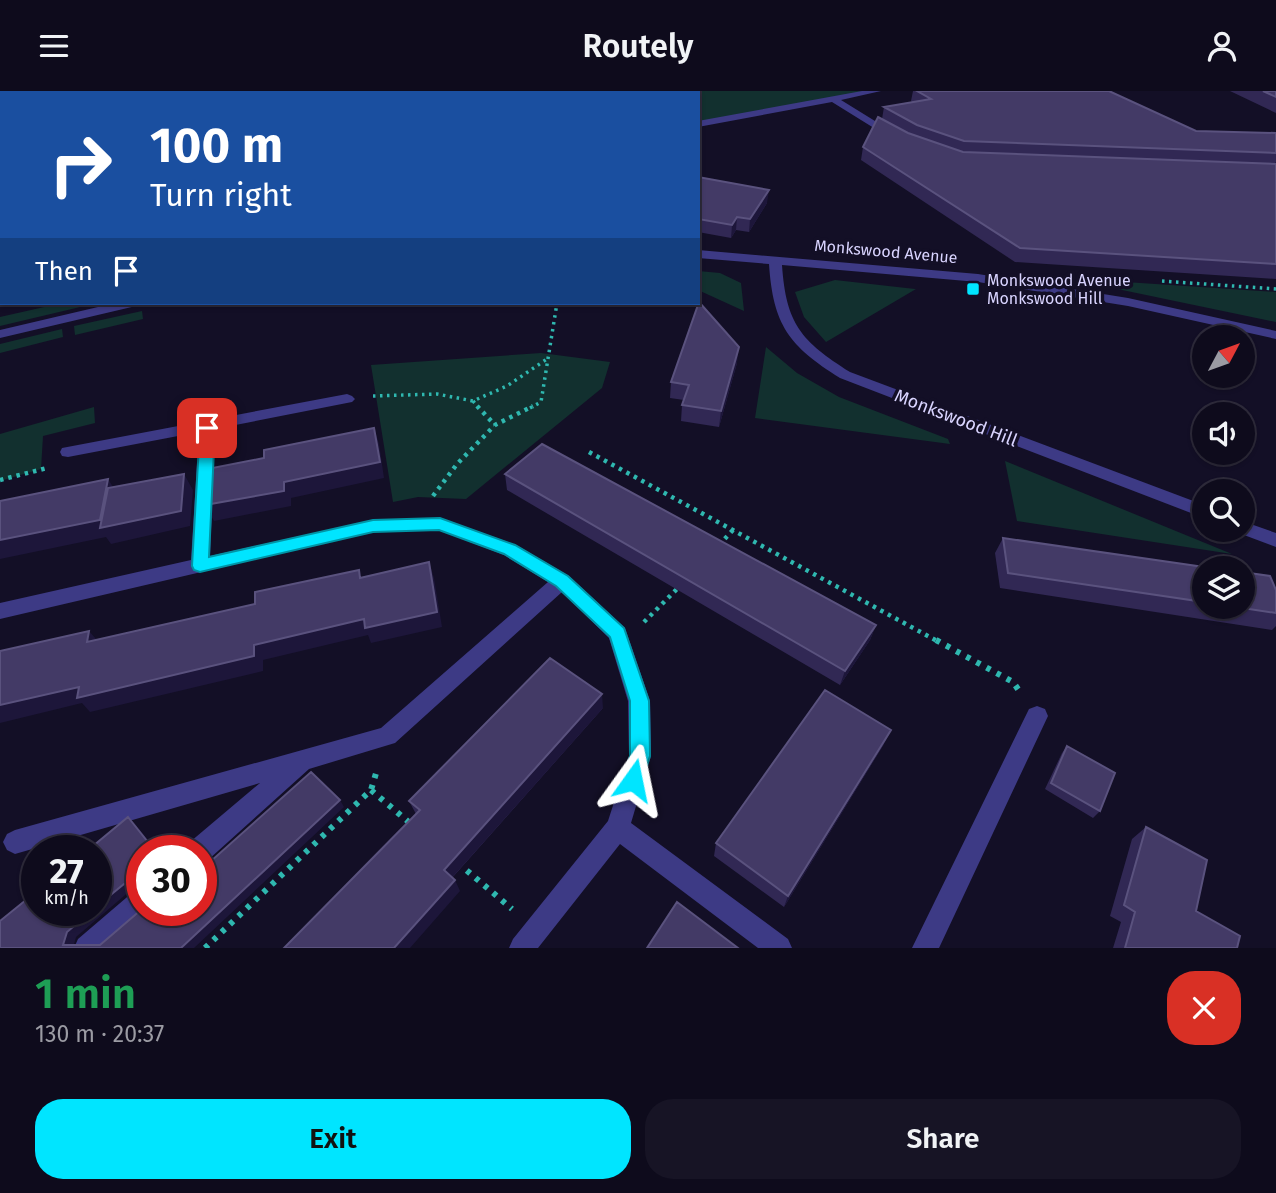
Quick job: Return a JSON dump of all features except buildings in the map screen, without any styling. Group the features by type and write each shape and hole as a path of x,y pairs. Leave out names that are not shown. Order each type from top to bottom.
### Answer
{"street":[{"path":"700,124 877,91"},
{"path":"833,99 906,143"},
{"name":"Monkswood Avenue","path":"700,254 909,270 1047,288 1276,335"},
{"name":"Monkswood Hill","path":"775,259 781,317 795,339 815,357 845,375 1192,507"},
{"path":"0,334 123,305"},
{"path":"68,452 207,428 347,399"},
{"path":"200,566 207,428"},
{"path":"0,611 373,526 440,524 510,549 562,581 618,633 639,701 640,756 618,828 522,948"},
{"path":"1255,532 1276,540"},
{"path":"15,842 387,736 562,581"},
{"path":"925,948 1037,716"},
{"path":"217,835 303,760"},
{"path":"618,828 779,948"},
{"path":"87,948 126,915"}],"path":[{"path":"411,525 457,464 495,425 541,402 557,305"},
{"path":"347,399 384,394 437,394 473,401 507,386 548,359"},
{"path":"473,401 495,425"},
{"path":"0,480 51,468 68,452"},
{"path":"589,452 1013,682 1037,716"},
{"path":"714,550 733,530"},
{"path":"618,633 648,620 685,580"},
{"path":"205,948 371,790 387,736"},
{"path":"371,790 423,834"},
{"path":"454,860 536,930"}],"green space":[{"path":"700,91 877,91 700,124"},
{"path":"700,271 720,273 741,283 744,311 700,291"},
{"path":"835,280 916,289 826,342 804,317 795,292"},
{"path":"1079,281 1276,292 1276,322"},
{"path":"53,305 89,305 0,326 0,317"},
{"path":"142,311 143,319 75,335 74,326"},
{"path":"62,329 63,337 0,353 0,344"},
{"path":"766,347 797,373 839,397 948,439 950,444 755,418"},
{"path":"541,353 610,362 602,388 466,499 418,497 393,502 371,365"},
{"path":"94,407 95,423 43,436 41,469 0,481 0,434"},
{"path":"1005,461 1192,538 1192,542 1203,542 1232,554 1017,521"}],"place":[{"name":"Monkswood Avenue Monkswood Hill","path":"973,289"}],"route":[{"path":"207,428 200,566 373,526 440,524 510,549 562,581 618,633 639,701 640,756 633,780"}]}
